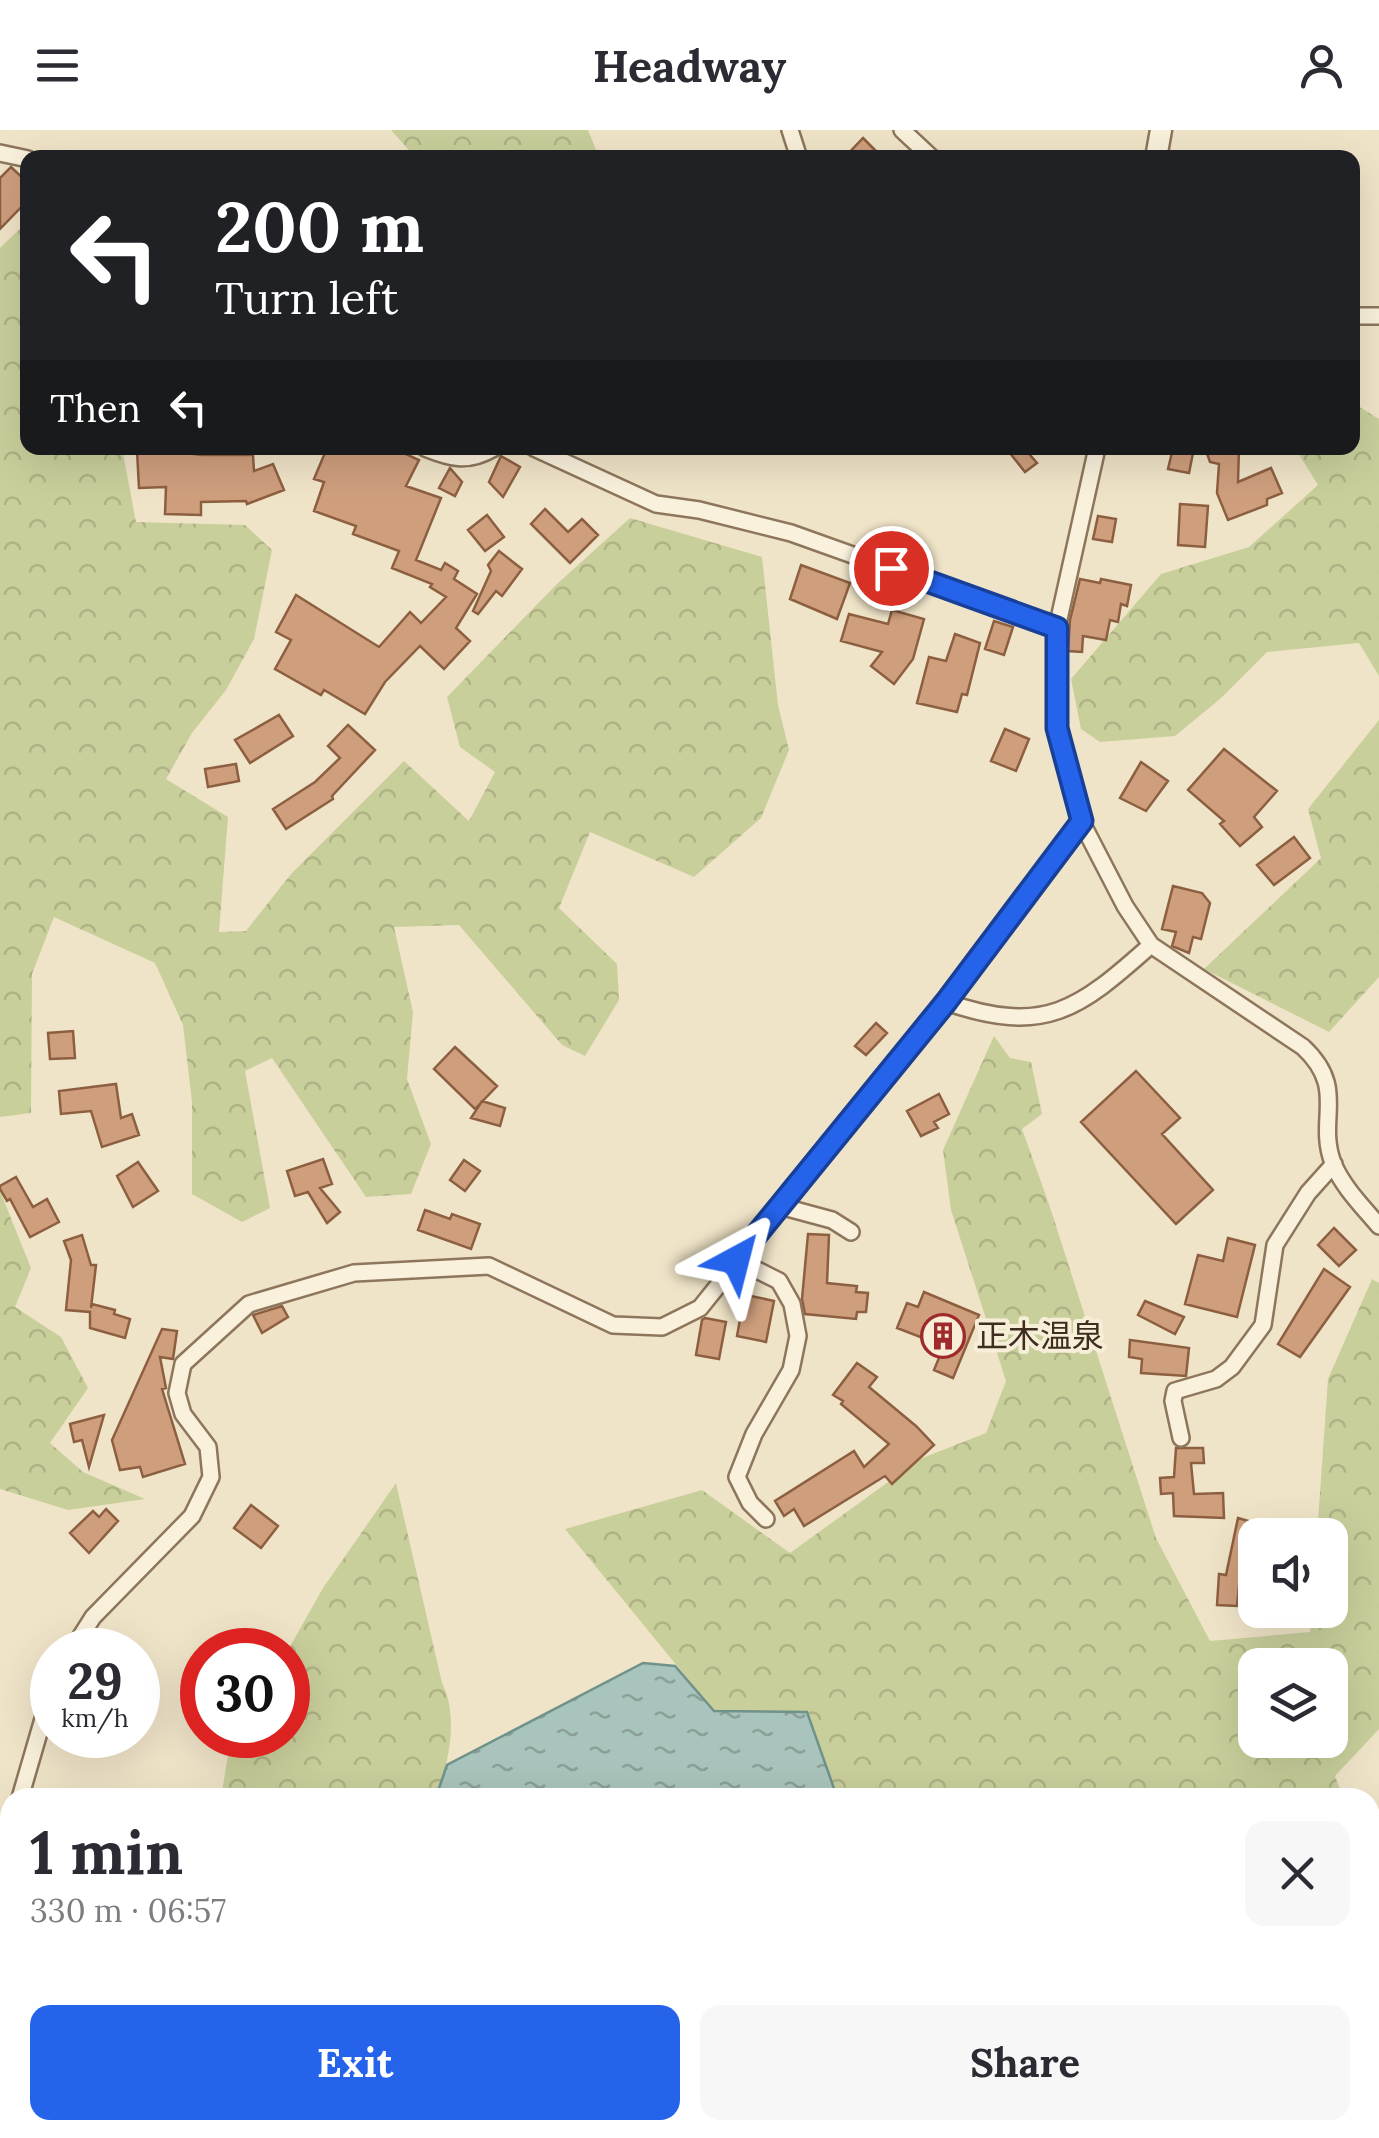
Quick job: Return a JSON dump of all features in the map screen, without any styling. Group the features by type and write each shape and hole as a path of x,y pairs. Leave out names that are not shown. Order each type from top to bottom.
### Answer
{"street":[{"path":"902,130 923,150"},
{"path":"443,455 454,459 480,455"},
{"path":"549,455 656,504 699,510 791,533 1057,628"},
{"path":"1095,455 1057,628 1057,728 1082,821 1126,906 1151,944 1320,1062 1327,1082 1329,1147 1334,1164 1379,1226"},
{"path":"86,1628 192,1516 211,1476 208,1448 183,1414 177,1393 183,1364 250,1304 354,1273 489,1266 613,1325 662,1327 700,1308 946,1002 1082,821"},
{"path":"946,1002 980,1014 1024,1019 1061,1010 1104,987 1151,944"},
{"path":"1181,1438 1172,1401 1175,1391 1216,1380 1232,1367 1262,1325 1275,1246 1308,1193 1334,1164"},
{"path":"780,1206 832,1220 852,1232"},
{"path":"736,1260 778,1281 792,1304 798,1336 791,1370 754,1434 737,1477 750,1502 766,1520"},
{"path":"23,1788 32,1758"}],"green space":[{"path":"391,130 588,130 596,150 409,150"},
{"path":"20,229 20,455 123,455 136,522 245,525 272,550 254,639 226,690 192,733 166,779 228,817 219,932 246,931 291,874 404,761 469,821 495,772 460,747 447,697 557,584 630,518 762,557 778,705 789,750 761,818 694,877 590,832 559,908 617,964 619,1000 585,1056 562,1045 459,925 394,927 413,1012 407,1079 431,1144 411,1194 366,1197 272,1058 245,1071 270,1208 242,1222 192,1194 192,1102 183,1025 155,963 54,917 32,974 31,1113 0,1117 0,248"},
{"path":"1360,407 1379,419 1379,676 1359,643 1267,652 1220,699 1175,736 1100,742 1081,729 1071,679 1161,574 1249,547 1318,485 1299,455 1360,455"},
{"path":"1379,720 1379,977 1329,1032 1204,969 1321,858 1308,809"},
{"path":"994,1036 1010,1058 1031,1062 1042,1114 1022,1129 1156,1538 1210,1641 1310,1632 1310,1628 1348,1628 1348,1518 1318,1518 1328,1379 1372,1279 1379,1283 1379,1729 1335,1776 1340,1788 834,1788 807,1712 714,1711 565,1529 702,1490 790,1553 920,1459 986,1433 1006,1381 951,1210 943,1150"},
{"path":"0,1191 31,1268 15,1307 61,1337 88,1388 50,1443 83,1472 145,1499 68,1510 0,1489"},
{"path":"396,1483 450,1710 448,1755 439,1788 223,1788 228,1758 310,1758 310,1628 300,1628 323,1588"}],"water":[{"path":"643,1663 675,1666 714,1711 807,1712 834,1788 439,1788 447,1765"}],"building":[{"path":"863,138 875,150 852,150"},
{"path":"11,167 20,175 20,208 0,229 0,178"},
{"path":"137,455 253,455 254,471 273,464 284,490 247,504 201,502 201,515 165,514 166,487 139,488"},
{"path":"324,455 408,455 419,460 406,486 441,498 416,560 441,570 445,563 458,571 454,579 477,594 456,628 470,641 444,669 420,646 385,682 365,714 324,690 321,695 275,669 291,640 276,632 296,595 379,647 410,612 421,623 446,597 430,587 432,584 392,568 399,551 353,534 356,526 314,511 324,482 314,479"},
{"path":"1012,455 1030,455 1037,463 1025,472"},
{"path":"1171,455 1193,455 1189,473 1168,469"},
{"path":"1208,455 1239,455 1238,482 1271,468 1282,493 1267,499 1267,505 1228,520 1217,493 1219,464 1210,462"},
{"path":"501,456 520,467 503,497 489,482"},
{"path":"450,468 462,482 455,496 439,488"},
{"path":"1180,504 1208,506 1205,547 1178,545"},
{"path":"545,509 568,532 582,519 598,535 570,563 531,524"},
{"path":"487,515 504,537 485,551 468,530"},
{"path":"1098,516 1116,519 1112,542 1093,539"},
{"path":"499,551 522,569 502,596 496,591 478,614 473,611 491,571 488,565"},
{"path":"801,565 850,583 837,619 790,599"},
{"path":"1080,579 1131,585 1127,606 1121,604 1118,622 1110,620 1106,640 1083,636 1082,652 1068,651 1070,620"},
{"path":"892,610 924,619 913,659 894,684 871,666 882,652 841,641 849,614 888,624"},
{"path":"994,621 1013,627 1004,655 985,649"},
{"path":"955,634 980,643 967,695 962,694 957,712 917,703 929,657 946,661"},
{"path":"279,715 293,736 250,763 235,740"},
{"path":"348,725 375,750 333,799 286,829 273,809 315,782 340,758 328,746"},
{"path":"1005,729 1029,739 1016,771 991,761"},
{"path":"1224,749 1277,791 1254,817 1262,827 1240,846 1220,824 1224,821 1188,790"},
{"path":"1141,762 1168,781 1146,811 1120,798"},
{"path":"236,764 239,781 208,787 205,769"},
{"path":"1294,837 1310,858 1274,885 1257,865"},
{"path":"1173,886 1202,893 1210,903 1201,939 1193,937 1189,953 1172,946 1176,932 1162,929"},
{"path":"876,1023 887,1033 866,1055 855,1046"},
{"path":"73,1031 75,1058 50,1059 48,1033"},
{"path":"455,1047 497,1086 475,1109 434,1069"},
{"path":"1136,1071 1180,1118 1162,1134 1213,1190 1176,1224 1081,1122"},
{"path":"116,1084 121,1118 132,1114 139,1135 102,1147 91,1111 61,1114 59,1091"},
{"path":"939,1094 949,1114 934,1122 938,1128 921,1136 907,1111"},
{"path":"482,1101 505,1108 500,1126 471,1118"},
{"path":"323,1159 332,1184 320,1188 340,1212 327,1223 308,1192 295,1196 287,1171"},
{"path":"464,1160 480,1171 465,1191 450,1180"},
{"path":"138,1162 158,1191 133,1207 117,1176"},
{"path":"16,1177 33,1207 47,1199 59,1222 30,1237 10,1199 7,1201 0,1189"},
{"path":"425,1210 480,1224 471,1249 418,1230"},
{"path":"1334,1228 1356,1250 1339,1266 1318,1245"},
{"path":"808,1234 829,1235 827,1283 857,1286 856,1292 868,1293 866,1312 857,1312 856,1319 805,1314 802,1299"},
{"path":"82,1235 91,1265 96,1265 91,1308 92,1304 115,1310 114,1314 130,1319 125,1338 90,1328 90,1312 66,1310 71,1260 64,1241"},
{"path":"1228,1238 1255,1245 1237,1317 1185,1304 1198,1255 1223,1261"},
{"path":"1324,1269 1350,1287 1300,1357 1278,1344"},
{"name":"正木温泉","path":"924,1292 979,1315 953,1378 934,1370 941,1353 933,1350 936,1343 897,1328 907,1303 918,1307"},
{"path":"751,1296 774,1301 766,1342 737,1336 741,1314"},
{"path":"1145,1301 1184,1317 1175,1334 1138,1315"},
{"path":"282,1306 288,1317 262,1333 253,1315"},
{"path":"705,1318 726,1322 719,1359 696,1355"},
{"path":"162,1329 177,1331 173,1359 160,1357 166,1388 162,1389 185,1464 143,1477 140,1467 120,1470 112,1440"},
{"path":"1130,1340 1189,1348 1186,1376 1141,1373 1142,1359 1129,1357"},
{"path":"857,1363 877,1377 869,1387 934,1445 892,1484 885,1476 804,1526 794,1509 784,1516 775,1501 854,1451 864,1467 889,1444 833,1395"},
{"path":"104,1415 89,1467 82,1440 74,1442 70,1424"},
{"path":"1176,1448 1203,1448 1204,1463 1191,1463 1194,1494 1223,1493 1224,1518 1174,1516 1173,1493 1161,1494 1160,1478 1174,1477"},
{"path":"251,1505 278,1526 261,1548 234,1528"},
{"path":"106,1509 118,1521 89,1553 70,1533 93,1511 99,1517"},
{"path":"1238,1518 1237,1606 1217,1605 1219,1574 1226,1575"}],"place":[{"name":"正木温泉","path":"943,1336"}],"route":[{"path":"736,1260 946,1002 1082,821 1057,728 1057,628 891,568"}]}
